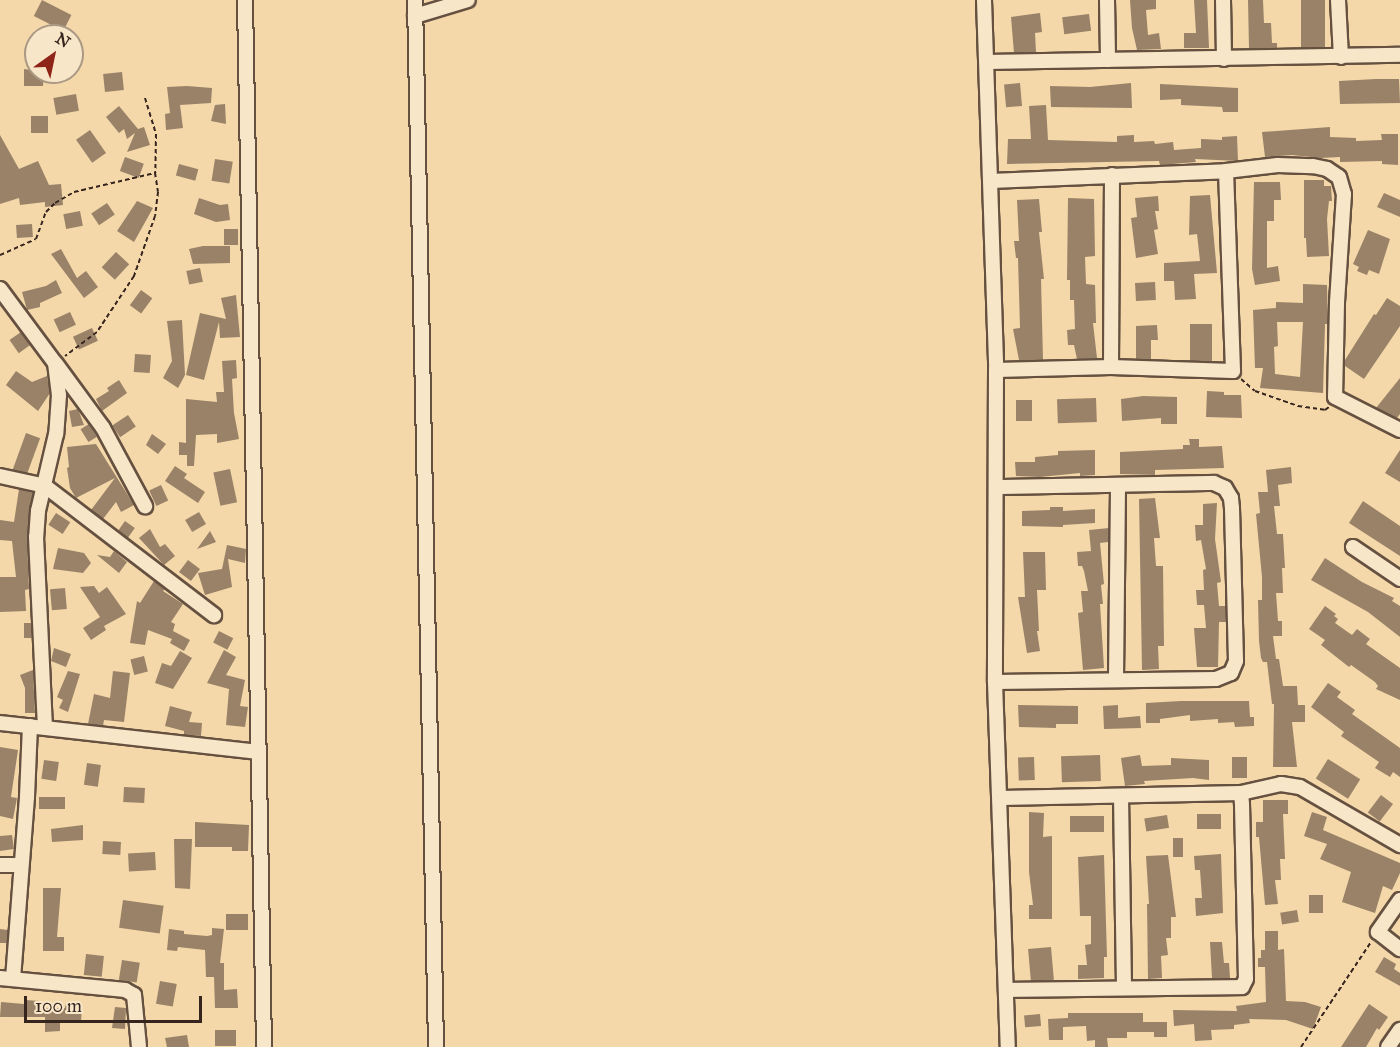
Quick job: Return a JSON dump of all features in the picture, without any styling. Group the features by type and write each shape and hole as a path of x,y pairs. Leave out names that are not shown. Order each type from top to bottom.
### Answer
{"street":[{"path":"245,0 264,1047"},
{"path":"416,0 436,1047"},
{"path":"416,16 468,0"},
{"path":"984,0 996,370 995,682 1008,990 1008,1047"},
{"path":"1107,0 1108,60"},
{"path":"1223,0 1224,59"},
{"path":"1338,0 1341,57"},
{"path":"987,62 1400,55"},
{"path":"991,181 1226,171 1278,165 1313,166 1327,169 1339,177 1344,194 1337,303 1335,397 1400,430"},
{"path":"996,370 1111,367 1233,371 1226,171"},
{"path":"1111,367 1112,175"},
{"path":"0,289 103,429 145,506"},
{"path":"45,726 36,537 38,511 56,434 59,395 55,363"},
{"path":"0,476 45,486 214,615"},
{"path":"995,682 1216,679 1231,674 1236,661 1232,508 1231,498 1225,488 1214,483 996,487"},
{"path":"1116,680 1118,486"},
{"path":"1353,547 1400,579"},
{"path":"0,723 45,726 258,752"},
{"path":"30,726 27,797 7,979 125,990 134,995 139,1047"},
{"path":"1001,798 1241,793 1258,787 1281,784 1300,787 1400,845"},
{"path":"1008,990 1242,987 1246,979 1241,793"},
{"path":"1121,796 1124,988"},
{"path":"0,865 20,865"},
{"path":"1400,900 1378,932 1400,949"},
{"path":"1388,1047 1400,1030"}],"path":[{"path":"55,363 98,332 134,276 155,216 158,192 155,173 156,134 145,98"},
{"path":"0,255 36,239 46,212 74,192 155,173"},
{"path":"1233,371 1256,391 1298,406 1325,410 1335,397"},
{"path":"1301,1047 1378,932"}],"building":[{"path":"42,0 71,15 67,24 49,24 34,16"},
{"path":"1130,0 1156,0 1156,9 1146,10 1148,35 1159,33 1161,49 1137,50 1132,28"},
{"path":"1194,0 1207,0 1209,48 1184,48 1184,33 1196,33"},
{"path":"1248,0 1263,0 1264,23 1271,23 1272,43 1277,43 1277,48 1249,49"},
{"path":"1301,0 1325,0 1325,48 1301,48"},
{"path":"1040,13 1042,32 1035,33 1036,52 1014,53 1011,17"},
{"path":"1089,14 1091,31 1064,34 1062,17"},
{"path":"122,72 124,90 105,92 103,74"},
{"path":"1399,79 1400,103 1340,104 1339,81"},
{"path":"1020,83 1022,106 1006,107 1004,84"},
{"path":"1131,83 1132,108 1051,107 1050,86 1090,87"},
{"path":"24,84 43,84 43,86 24,86"},
{"path":"1160,84 1238,88 1238,112 1223,112 1222,107 1181,105 1181,99 1160,100"},
{"path":"167,87 212,88 211,103 180,105 183,128 166,130 165,114 170,113"},
{"path":"76,94 79,111 56,115 53,98"},
{"path":"225,104 226,124 211,121 215,105"},
{"path":"1046,105 1048,140 1117,142 1117,136 1134,135 1134,142 1154,141 1155,144 1173,142 1174,150 1201,148 1201,139 1222,140 1222,137 1237,136 1238,161 1195,159 1196,162 1160,165 1159,161 1007,164 1008,139 1031,139 1029,106"},
{"path":"119,106 138,129 144,127 150,145 127,152 135,133 127,139 124,129 119,133 106,117"},
{"path":"31,116 48,116 48,133 31,133"},
{"path":"1330,127 1330,137 1356,138 1356,141 1382,140 1381,134 1398,134 1398,165 1382,164 1382,161 1340,162 1340,157 1320,158 1292,155 1265,157 1262,132"},
{"path":"90,130 106,153 92,163 76,140"},
{"path":"0,135 19,169 38,161 49,185 61,184 63,205 45,207 45,202 20,205 19,198 0,204"},
{"path":"125,157 144,164 139,178 120,171"},
{"path":"215,159 233,162 229,184 212,181"},
{"path":"179,164 198,169 195,181 176,176"},
{"path":"1304,180 1324,180 1324,186 1331,186 1332,201 1329,201 1327,219 1329,256 1307,257 1306,238 1304,238"},
{"path":"1254,182 1280,182 1281,200 1274,200 1274,221 1267,221 1267,268 1278,266 1280,281 1255,285 1252,269"},
{"path":"1384,193 1400,200 1400,217 1377,207"},
{"path":"1210,195 1217,273 1194,274 1196,299 1175,300 1174,281 1164,281 1164,263 1200,261 1197,234 1189,235 1190,196"},
{"path":"1158,196 1159,211 1155,211 1158,229 1154,230 1158,254 1136,258 1131,218 1137,217 1135,198"},
{"path":"199,198 220,205 228,204 230,220 216,222 194,214"},
{"path":"1068,198 1094,199 1095,256 1085,257 1086,284 1095,285 1096,323 1093,323 1097,358 1077,359 1074,345 1068,345 1067,330 1075,329 1074,300 1070,300 1070,280 1067,280"},
{"path":"1039,199 1042,232 1039,232 1044,279 1041,279 1043,360 1019,360 1013,329 1020,328 1018,258 1016,258 1014,241 1019,241 1017,200"},
{"path":"137,201 153,208 134,242 117,231"},
{"path":"107,203 115,215 99,225 91,214"},
{"path":"80,211 83,226 66,229 63,214"},
{"path":"32,224 33,237 17,238 16,225"},
{"path":"224,229 238,229 238,245 224,245"},
{"path":"1368,230 1390,239 1379,274 1369,270 1367,275 1357,271 1359,267 1353,264"},
{"path":"203,246 230,246 230,263 193,264 189,249"},
{"path":"61,249 77,278 86,271 98,287 84,298 51,254"},
{"path":"116,252 129,264 115,280 102,267"},
{"path":"200,268 203,282 189,285 186,271"},
{"path":"56,280 62,293 40,303 40,307 27,310 22,292 46,286"},
{"path":"1155,282 1156,300 1136,301 1135,283"},
{"path":"1303,284 1327,285 1328,324 1325,324 1323,393 1260,388 1263,368 1255,368 1253,310 1276,308 1276,302 1303,303","holes":["1277,322 1303,322 1300,377 1275,374 1274,347 1278,346"]},
{"path":"141,290 152,298 141,314 130,305"},
{"path":"236,295 240,337 220,338 219,322 204,380 186,375 200,313 226,319 221,298"},
{"path":"1387,298 1400,306 1400,326 1364,379 1345,366 1345,360"},
{"path":"70,312 76,325 60,332 54,320"},
{"path":"182,320 185,375 178,388 163,378 172,361 167,321"},
{"path":"1190,324 1212,324 1212,361 1190,361"},
{"path":"1157,325 1158,340 1151,340 1151,359 1136,359 1136,326"},
{"path":"92,328 98,341 79,350 73,337"},
{"path":"21,332 30,345 19,353 10,340"},
{"path":"135,354 151,355 150,373 134,372"},
{"path":"236,360 237,378 232,379 234,413 239,439 217,443 217,434 196,435 194,466 187,466 187,455 179,455 179,442 186,443 186,399 217,402 216,392 224,392 222,361"},
{"path":"16,371 32,382 47,376 50,393 38,411 6,385"},
{"path":"1400,378 1400,414 1397,418 1376,408"},
{"path":"119,380 127,393 102,411 96,399 109,391 107,388"},
{"path":"1207,391 1224,392 1224,395 1241,395 1242,418 1206,417"},
{"path":"1143,396 1177,397 1177,424 1161,424 1161,418 1122,421 1121,399"},
{"path":"1096,398 1097,422 1058,423 1057,399"},
{"path":"1016,400 1032,400 1032,421 1016,421"},
{"path":"78,409 84,425 72,427 69,411"},
{"path":"128,415 136,427 120,437 112,426"},
{"path":"89,424 97,437 88,442 81,429"},
{"path":"26,433 40,438 27,475 13,470"},
{"path":"152,434 166,444 158,454 146,445"},
{"path":"1189,439 1199,439 1199,447 1222,446 1224,468 1155,470 1155,475 1120,474 1120,452 1183,449 1183,445 1190,445"},
{"path":"96,444 134,505 121,512 116,502 103,519 91,510 115,478 76,498 70,488 67,468 69,467 67,447"},
{"path":"1095,450 1095,475 1080,476 1080,473 1040,477 1016,476 1015,462 1035,462 1035,457 1058,455 1058,451"},
{"path":"1400,450 1400,482 1385,473"},
{"path":"175,466 187,474 184,478 205,492 198,503 165,481"},
{"path":"1291,467 1292,483 1278,485 1280,506 1274,506 1277,534 1283,534 1285,568 1282,568 1283,593 1276,593 1278,621 1282,621 1282,636 1273,636 1283,686 1297,686 1298,705 1305,705 1305,722 1292,722 1297,767 1273,767 1274,704 1272,704 1267,662 1263,662 1261,658 1259,641 1258,600 1262,600 1262,577 1256,514 1260,513 1258,492 1268,492 1266,470"},
{"path":"230,469 237,502 220,506 213,473"},
{"path":"161,485 168,500 156,506 149,490"},
{"path":"19,489 33,493 27,536 29,589 25,590 26,611 0,612 0,577 16,577 12,541 0,540 0,520 14,522"},
{"path":"1155,498 1160,538 1154,538 1156,566 1163,566 1164,646 1158,646 1159,669 1142,670 1139,499"},
{"path":"1363,501 1400,526 1400,556 1349,523"},
{"path":"1217,503 1215,539 1221,582 1217,583 1219,606 1226,606 1226,622 1219,622 1218,667 1197,667 1194,628 1206,628 1204,605 1197,605 1196,590 1204,590 1203,570 1206,569 1201,540 1196,541 1195,525 1203,525 1203,504"},
{"path":"1050,507 1063,507 1063,511 1095,509 1095,523 1063,525 1063,527 1022,526 1022,511 1050,510"},
{"path":"199,512 206,524 192,532 185,520"},
{"path":"56,513 70,522 63,534 48,525"},
{"path":"125,521 135,528 128,538 118,531"},
{"path":"1109,528 1108,542 1100,543 1104,584 1101,585 1103,604 1100,604 1104,668 1083,670 1078,613 1083,612 1081,591 1088,591 1082,566 1078,566 1077,552 1091,551 1089,530"},
{"path":"150,529 160,547 165,544 175,556 164,565 139,538"},
{"path":"210,531 216,542 197,549"},
{"path":"227,545 246,549 245,563 228,559 232,587 205,595 198,573 222,569"},
{"path":"58,548 84,553 91,563 83,573 53,569"},
{"path":"114,551 127,562 119,573 97,555 110,557"},
{"path":"1023,552 1045,552 1046,590 1037,590 1039,631 1037,631 1040,651 1027,653 1018,597 1025,597"},
{"path":"1325,558 1362,582 1394,598 1392,601 1400,606 1400,637 1368,612 1311,580"},
{"path":"188,560 200,569 191,581 179,572"},
{"path":"154,581 165,589 163,591 183,604 171,622 175,624 173,631 190,640 184,651 170,643 172,639 148,630 145,645 130,643 137,601 140,603"},
{"path":"94,586 99,593 107,587 126,614 104,626 106,630 91,640 83,628 100,617 80,587"},
{"path":"65,588 67,609 52,610 50,589"},
{"path":"1325,606 1336,614 1334,616 1338,619 1335,623 1352,635 1357,629 1370,639 1366,644 1400,668 1400,700 1376,689 1378,686 1375,682 1351,665 1349,667 1321,645 1325,640 1309,629"},
{"path":"24,623 31,623 31,638 24,638"},
{"path":"219,631 233,638 227,650 213,643"},
{"path":"54,648 71,654 66,667 51,661"},
{"path":"224,650 236,657 226,675 245,680 240,706 248,707 245,727 226,725 229,689 207,683"},
{"path":"180,651 192,658 173,689 155,683 162,663 171,666"},
{"path":"144,656 148,672 134,675 130,659"},
{"path":"33,670 35,713 25,713 25,688 20,675"},
{"path":"68,671 80,674 68,712 59,708 63,700 57,697"},
{"path":"113,671 130,673 124,722 104,720 103,726 88,724 94,694 110,698"},
{"path":"1328,683 1341,692 1337,697 1355,710 1352,714 1400,748 1400,777 1393,772 1390,777 1375,768 1379,762 1341,736 1344,732 1311,707"},
{"path":"1249,701 1250,717 1254,717 1254,726 1235,727 1234,722 1218,723 1218,719 1190,721 1190,715 1160,719 1160,723 1146,723 1146,703"},
{"path":"1018,705 1078,706 1078,724 1056,724 1056,728 1019,727"},
{"path":"1118,705 1118,718 1140,716 1141,728 1104,729 1103,706"},
{"path":"170,706 192,712 189,722 202,723 201,736 184,735 184,731 165,726"},
{"path":"0,747 18,750 11,797 17,798 13,819 0,816"},
{"path":"1100,755 1101,781 1062,782 1061,756"},
{"path":"1140,755 1142,766 1171,765 1171,758 1209,760 1209,780 1193,778 1144,781 1145,784 1125,786 1121,758"},
{"path":"1034,757 1035,780 1019,781 1018,758"},
{"path":"1232,757 1247,757 1247,778 1232,778"},
{"path":"1328,759 1360,779 1348,799 1316,779"},
{"path":"44,760 59,762 56,781 41,779"},
{"path":"87,763 101,765 98,787 84,785"},
{"path":"124,787 145,788 144,803 123,802"},
{"path":"1381,795 1393,804 1380,822 1368,813"},
{"path":"39,797 65,797 65,809 39,809"},
{"path":"1263,800 1288,800 1288,814 1283,814 1285,859 1280,859 1281,880 1275,880 1278,904 1265,905 1259,837 1256,837 1256,822 1263,822"},
{"path":"1029,812 1044,813 1043,837 1052,836 1052,919 1029,919 1029,905 1033,905 1029,872"},
{"path":"1312,812 1327,817 1323,830 1400,863 1400,873 1392,890 1383,886 1375,913 1342,902 1351,872 1320,859 1327,844 1304,836"},
{"path":"1197,814 1221,814 1221,829 1197,829"},
{"path":"1167,815 1169,828 1146,831 1144,819"},
{"path":"1070,816 1104,816 1104,832 1070,832"},
{"path":"195,822 249,825 248,851 232,851 232,847 195,847"},
{"path":"83,825 83,840 52,842 51,829"},
{"path":"12,835 14,849 0,851 0,836"},
{"path":"1173,838 1183,838 1183,857 1173,857"},
{"path":"174,839 192,839 190,889 175,888"},
{"path":"103,841 121,842 120,855 102,854"},
{"path":"155,852 156,870 129,871 128,853"},
{"path":"1221,854 1223,913 1196,916 1195,898 1202,898 1200,870 1195,870 1194,856"},
{"path":"1104,855 1107,957 1104,957 1104,978 1078,979 1078,965 1087,965 1085,945 1091,944 1091,916 1080,916 1078,857"},
{"path":"1168,855 1176,917 1171,917 1171,938 1166,938 1168,955 1161,956 1162,978 1148,979 1147,904 1149,904 1146,856"},
{"path":"43,888 61,888 57,937 64,937 64,951 43,951"},
{"path":"1309,895 1323,895 1323,913 1309,913"},
{"path":"123,900 164,906 160,933 119,928"},
{"path":"1297,910 1299,922 1282,925 1280,913"},
{"path":"226,914 248,914 248,930 226,930"},
{"path":"212,928 224,929 220,963 224,963 224,990 237,989 238,1008 215,1008 214,977 206,977 205,950 178,947 177,951 167,950 169,929 184,931 184,934 207,936 212,935"},
{"path":"0,929 8,930 7,943 0,943"},
{"path":"1265,931 1278,931 1278,950 1284,949 1286,1001 1305,1002 1321,1007 1313,1029 1286,1020 1249,1019 1250,1023 1234,1025 1234,1029 1211,1030 1212,1040 1195,1041 1194,1024 1174,1026 1173,1010 1237,1011 1236,1006 1266,1002 1265,967 1258,967 1261,950 1265,950"},
{"path":"1210,942 1222,942 1224,963 1229,963 1230,978 1212,978"},
{"path":"1051,947 1054,980 1031,982 1028,949"},
{"path":"86,954 104,956 102,977 84,975"},
{"path":"1384,957 1396,964 1394,969 1400,973 1400,986 1375,972"},
{"path":"122,960 140,963 137,983 119,980"},
{"path":"160,981 177,984 173,1007 156,1004"},
{"path":"25,1000 40,1001 40,1008 65,1008 66,1003 82,1004 81,1023 60,1022 60,1031 45,1032 45,1017 0,1017 1,1002 24,1004"},
{"path":"1369,1004 1388,1017 1379,1030 1377,1028 1366,1047 1341,1047"},
{"path":"115,1007 126,1008 125,1029 112,1028"},
{"path":"1068,1013 1143,1013 1143,1022 1167,1022 1167,1037 1154,1037 1154,1032 1127,1032 1127,1038 1107,1038 1108,1047 1095,1047 1095,1040 1087,1041 1086,1026 1063,1027 1063,1040 1049,1040 1048,1019 1068,1018"},
{"path":"1040,1014 1041,1026 1025,1027 1024,1015"},
{"path":"215,1030 236,1030 236,1046 215,1046"},
{"path":"187,1035 189,1047 167,1047 165,1038"}]}
